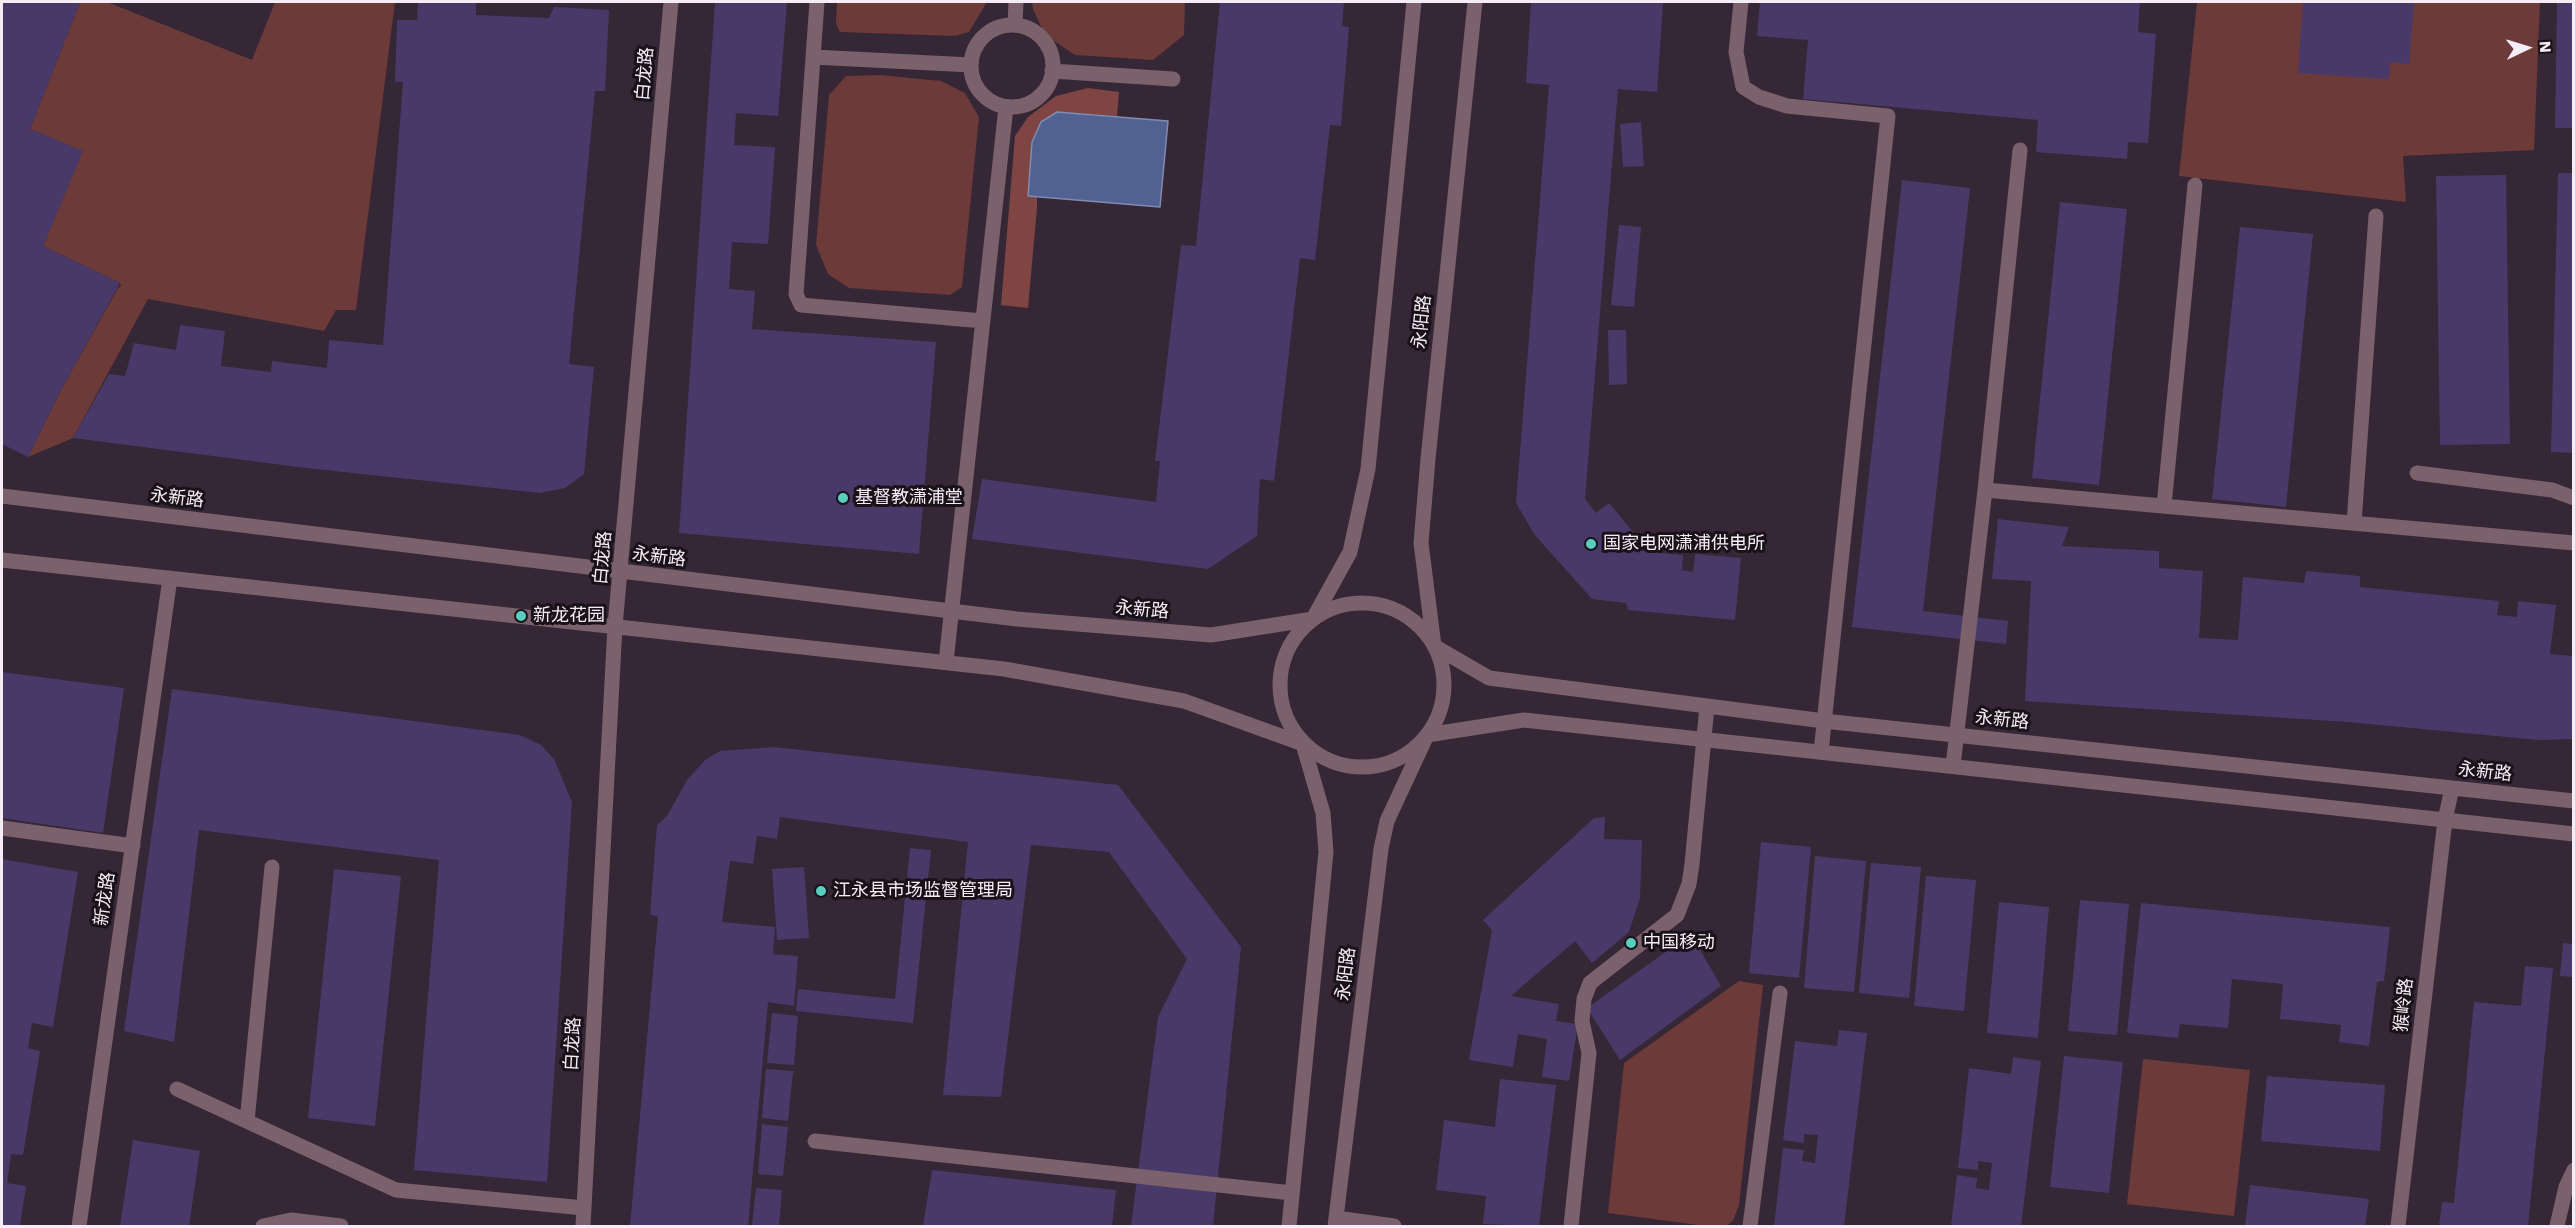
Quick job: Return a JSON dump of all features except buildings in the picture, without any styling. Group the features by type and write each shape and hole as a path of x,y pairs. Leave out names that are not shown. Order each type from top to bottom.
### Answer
{"street":[{"name":"白龙路","path":"583,1227 615,626 671,2"},
{"path":"817,2 796,294 801,304 983,321"},
{"path":"1015,25 1016,2"},
{"path":"1313,619 1350,552 1368,469 1414,2"},
{"name":"永阳路","path":"1434,646 1422,531 1475,2"},
{"path":"1741,2 1736,52 1743,87 1759,97 1787,106 1888,116 1821,752"},
{"path":"1015,25 1028,28 1039,35 1047,45 1052,58 1052,71 1048,85 1040,96 1015,108 989,100 979,91 972,78 971,65 973,52 980,40 1001,26 1015,25"},
{"path":"813,57 971,65"},
{"path":"1052,71 1173,79"},
{"path":"946,662 1006,107"},
{"path":"1953,766 1985,490 2020,150"},
{"path":"2164,506 2195,185"},
{"path":"2354,523 2376,216"},
{"path":"2417,473 2552,490 2574,498"},
{"path":"1985,490 2574,543"},
{"name":"永新路","path":"2,496 951,612 1212,635 1313,619"},
{"path":"2,560 1004,669 1184,701 1303,744 1322,758 1344,766 1367,767 1390,762 1411,752 1427,735 1438,715 1444,691 1442,668 1434,646 1420,627 1402,613 1380,604 1356,603 1333,608 1313,619 1296,635 1285,656 1280,679 1281,702 1289,724 1303,744"},
{"name":"新龙路","path":"79,1227 170,578"},
{"name":"永新路","path":"1434,646 1489,678 1824,721 2574,801"},
{"path":"1571,1227 1589,1063 1587,1034 1582,1021 1584,999 1590,983 1677,915 1689,884 1707,706"},
{"path":"1427,735 1524,720 2574,834"},
{"name":"永阳路","path":"1336,1222 1381,849 1387,821 1427,735"},
{"name":"永阳路","path":"1289,1227 1326,852 1323,813 1303,744"},
{"name":"猴岭路","path":"2398,1227 2445,820 2452,788"},
{"path":"2,828 133,846"},
{"path":"247,1121 272,867"},
{"path":"1749,1227 1780,993"},
{"path":"177,1089 396,1190 584,1208"},
{"path":"815,1141 1292,1193"},
{"path":"2557,1227 2566,1186 2574,1170"},
{"path":"263,1227 291,1220 341,1227"},
{"path":"1336,1222 1394,1227"}],"shaded area":[{"path":"80,2 107,2 252,60 275,2 395,2 356,310 336,310 324,331 148,299 73,438 28,457 62,388 121,286 120,283 43,246 82,151 30,129"},
{"path":"837,2 987,2 969,32 955,36 840,32 836,24"},
{"path":"1032,2 1185,2 1184,35 1153,60 1075,55 1045,35"},
{"path":"2197,2 2540,2 2534,150 2403,156 2406,202 2179,176"},
{"path":"880,75 941,81 965,93 979,117 962,287 950,295 849,288 828,274 816,245 829,95 846,76"},
{"path":"1088,88 1119,92 1117,116 1058,112 1028,196 1037,197 1037,208 1028,308 1001,305 1015,136 1028,117 1056,96"},
{"path":"1739,981 1763,985 1739,1205 1733,1221 1726,1226 1706,1226 1608,1213 1624,1063"},
{"path":"2143,1059 2250,1070 2234,1216 2127,1204"}],"water":[{"path":"1057,112 1168,121 1160,207 1028,196 1032,142 1041,122"}],"place":[{"name":"基督教潇浦堂","path":"843,498"},
{"name":"国家电网潇浦供电所","path":"1591,544"},
{"name":"新龙花园","path":"521,616"},
{"name":"江永县市场监督管理局","path":"821,891"},
{"name":"中国移动","path":"1631,943"}]}
